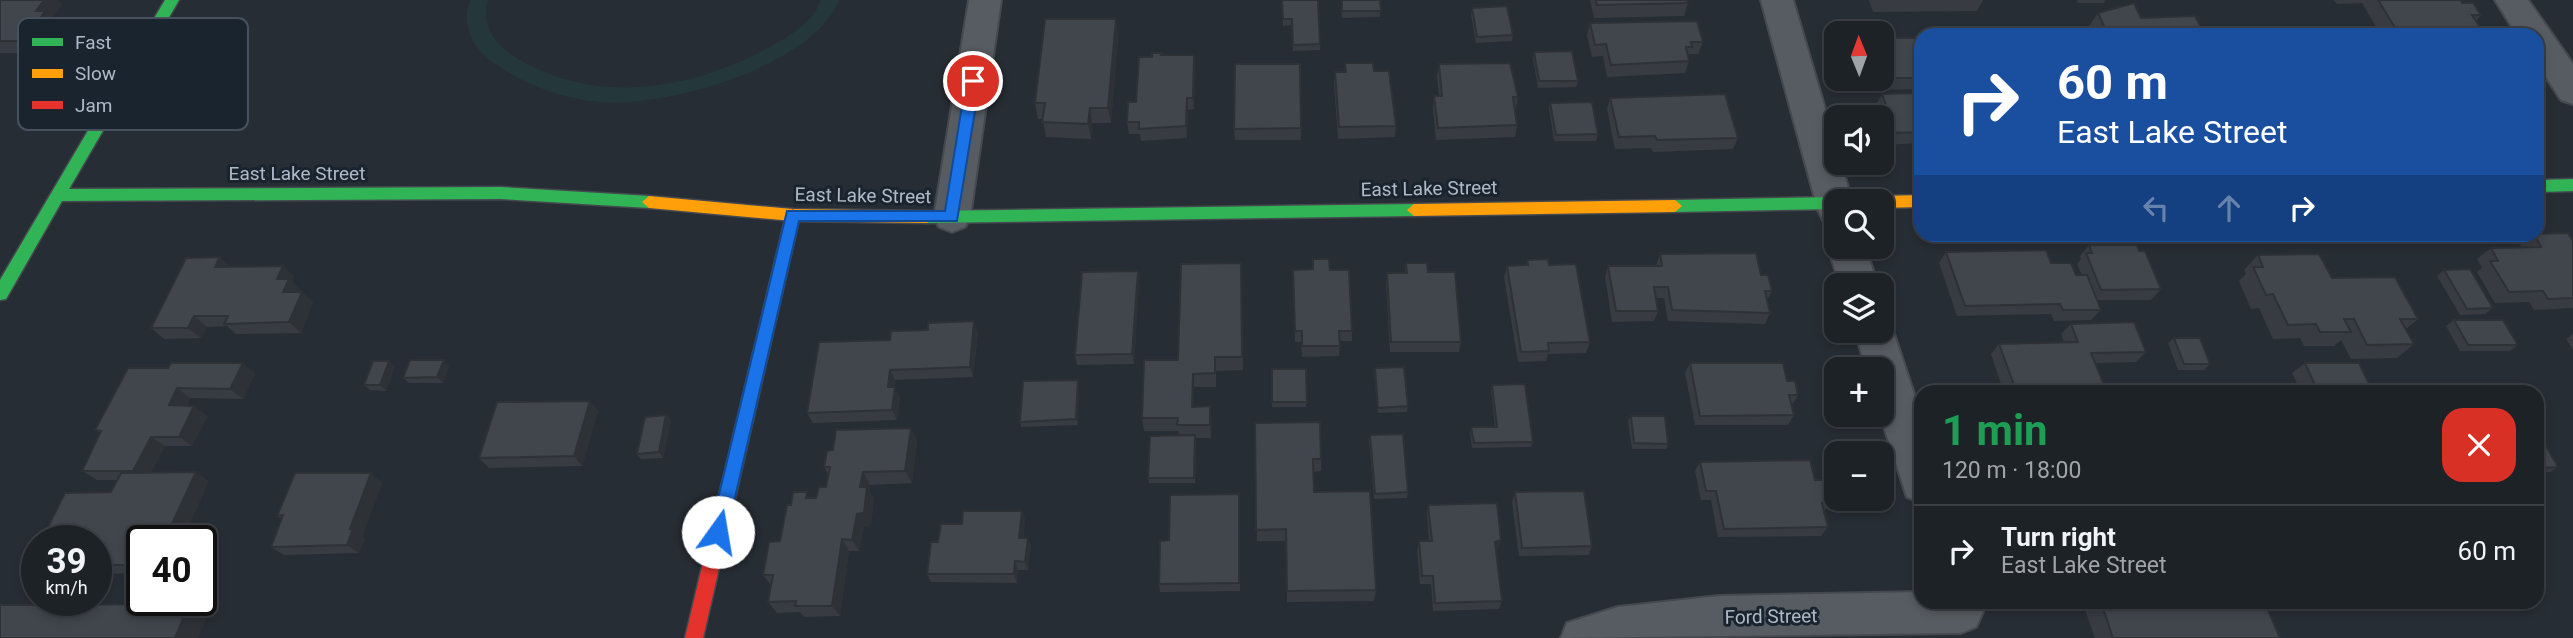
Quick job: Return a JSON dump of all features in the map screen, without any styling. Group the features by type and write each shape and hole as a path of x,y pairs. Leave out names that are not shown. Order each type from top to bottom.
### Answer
{"street":[{"path":"162,18 172,0"},
{"path":"952,217 985,0"},
{"path":"1777,0 1830,189"},
{"path":"2511,0 2530,28"},
{"path":"2544,48 2573,90"},
{"path":"0,294 97,130"},
{"path":"2544,186 2573,185"},
{"name":"East Lake Street","path":"59,195 501,193 605,198 793,215 952,217 1824,205"},
{"path":"1894,202 1914,201"},
{"path":"694,638 793,215"},
{"path":"1878,343 1914,458"},
{"name":"Ford Street","path":"1583,638 1618,628 1719,618 1963,617"}],"shaded area":[{"path":"470,0 488,0 486,19 492,36 520,60 550,74 581,83 644,87 706,74 737,63 791,35 812,16 821,0 839,0 824,24 800,45 769,63 734,78 661,98 599,102 558,94 532,84 487,58 475,44 468,28 467,10"}],"building":[{"path":"0,0 44,0 36,11 45,11 41,18 18,18 18,41 0,41"},
{"path":"1282,0 1318,0 1320,44 1293,45 1292,19 1283,19"},
{"path":"1342,0 1380,0 1381,11 1342,11"},
{"path":"1596,0 1687,0 1688,3 1597,5"},
{"path":"2378,0 2461,0 2462,3 2473,3 2481,15 2472,15 2481,28 2395,28"},
{"path":"2134,3 2141,18 2195,16 2201,28 2105,28 2098,13"},
{"path":"1507,6 1513,35 1477,37 1472,8"},
{"path":"1045,19 1116,19 1108,108 1090,108 1088,124 1042,122 1045,103 1035,103"},
{"path":"1697,21 1703,42 1691,42 1692,47 1686,47 1689,61 1611,65 1606,44 1595,45 1590,23"},
{"path":"1894,38 1914,38 1914,78 1894,78"},
{"path":"1572,51 1578,81 1539,81 1534,52"},
{"path":"1152,53 1194,55 1193,98 1187,98 1186,126 1139,129 1139,122 1127,122 1128,102 1136,102 1139,57 1152,57"},
{"path":"1345,63 1373,63 1374,71 1389,71 1396,126 1339,127 1335,72 1346,72"},
{"path":"1510,63 1518,97 1513,97 1517,125 1438,128 1434,96 1442,96 1439,64"},
{"path":"1235,64 1300,64 1301,128 1234,129"},
{"path":"1914,93 1914,132 1894,133 1894,105 1886,105 1882,94"},
{"path":"1725,94 1738,138 1657,140 1655,136 1619,137 1610,98"},
{"path":"1592,102 1598,134 1556,135 1550,103"},
{"path":"2568,233 2573,241 2573,298 2548,299 2543,291 2509,292 2490,261 2498,261 2491,248 2541,247 2538,242 2544,242 2544,234"},
{"path":"2089,245 2137,245 2139,251 2145,251 2161,289 2101,290 2086,253 2092,253"},
{"path":"2046,250 2051,263 2071,263 2076,275 2087,275 2101,310 2063,310 2060,304 1965,306 1946,252"},
{"path":"1756,253 1761,275 1768,275 1772,291 1765,291 1770,313 1672,310 1668,287 1654,287 1658,311 1616,311 1608,266 1662,266 1660,254"},
{"path":"2319,254 2332,278 2395,277 2418,319 2400,319 2414,344 2367,345 2354,319 2344,319 2351,332 2320,332 2316,324 2288,325 2273,294 2266,295 2253,267 2263,267 2258,255"},
{"path":"220,257 215,267 283,266 277,279 289,279 283,292 302,292 289,322 224,324 228,316 194,316 188,328 151,328 186,258"},
{"path":"1313,259 1329,259 1330,270 1349,270 1352,331 1339,331 1340,346 1302,346 1302,331 1295,331 1293,270 1313,269"},
{"path":"1548,259 1549,265 1576,264 1590,342 1548,343 1549,351 1521,352 1507,266 1528,265 1527,260"},
{"path":"1241,263 1242,357 1215,357 1215,373 1193,374 1192,407 1210,406 1210,425 1177,425 1178,418 1142,418 1144,360 1178,360 1181,264"},
{"path":"1406,263 1427,263 1428,272 1455,272 1461,342 1391,342 1387,273 1407,273"},
{"path":"2470,269 2493,308 2467,309 2444,270"},
{"path":"1138,271 1132,354 1075,355 1082,272"},
{"path":"2454,320 2503,320 2518,345 2468,345"},
{"path":"974,321 970,367 890,370 888,387 895,387 892,410 807,413 819,342 890,340 891,331 928,330 928,323"},
{"path":"2134,322 2146,352 2091,353 2104,385 2014,385 1999,344 2078,342 2071,324"},
{"path":"2174,338 2200,338 2210,364 2184,364"},
{"path":"410,360 444,360 437,377 403,378"},
{"path":"373,361 389,361 380,385 364,385"},
{"path":"171,363 243,363 230,389 177,388 169,405 194,406 179,437 151,437 133,471 82,471 101,431 95,430 128,368 168,368"},
{"path":"1690,363 1783,363 1787,381 1795,381 1798,395 1789,395 1794,415 1700,416"},
{"path":"2305,363 2359,363 2370,385 2315,385"},
{"path":"1404,367 1408,406 1378,408 1375,368"},
{"path":"1272,369 1306,369 1307,402 1272,402"},
{"path":"1078,380 1076,419 1020,422 1023,381"},
{"path":"1525,384 1533,442 1474,443 1471,427 1497,427 1492,385"},
{"path":"590,401 574,456 479,458 497,402"},
{"path":"666,415 659,452 637,454 645,417"},
{"path":"1631,416 1665,416 1668,444 1634,443"},
{"path":"1320,422 1321,459 1313,459 1314,492 1370,491 1376,590 1287,591 1286,529 1256,530 1255,423"},
{"path":"911,428 905,471 863,472 860,487 867,487 864,513 857,514 852,540 842,539 832,606 795,606 796,601 768,602 773,575 763,575 769,542 780,541 787,505 791,505 793,492 807,492 806,498 816,498 819,487 826,487 830,467 824,467 827,451 833,450 836,430"},
{"path":"1403,434 1408,492 1375,494 1370,435"},
{"path":"1195,435 1194,478 1148,478 1150,436"},
{"path":"2544,442 2558,467 2544,468"},
{"path":"1810,460 1815,480 1824,480 1822,503 1828,527 1724,529 1716,491 1706,491 1700,462"},
{"path":"196,472 171,525 126,525 126,565 112,565 112,525 49,525 65,493 111,492 121,473"},
{"path":"295,473 371,473 350,529 353,529 347,545 271,547 283,515 277,516"},
{"path":"1584,491 1592,546 1522,548 1515,492"},
{"path":"1239,494 1239,583 1159,584 1160,541 1169,540 1170,495"},
{"path":"1497,503 1501,540 1495,542 1502,601 1435,603 1433,576 1422,576 1419,541 1432,541 1428,505"},
{"path":"963,511 1022,511 1019,538 1028,538 1025,562 1015,561 1014,574 927,574 931,542 938,542 941,524 962,524"},
{"path":"112,604 126,604 126,616 184,616 175,638 0,638 0,605 21,605 21,616 112,616"},
{"path":"2103,609 2268,609 2280,638 2113,638"}],"traffic: fast":[{"path":"161,18 172,0"},
{"path":"0,294 96,130"},
{"path":"2544,186 2573,185"},
{"path":"59,195 501,193 649,202"},
{"path":"1675,206 1824,203"},
{"path":"927,217 1414,210"}],"traffic: slow":[{"path":"1894,202 1914,201"},
{"path":"649,202 793,215 927,217"},
{"path":"1414,210 1675,206"}],"traffic: jam":[{"path":"694,638 793,215"}],"route":[{"path":"718,532 793,215 952,217 973,81"}]}
